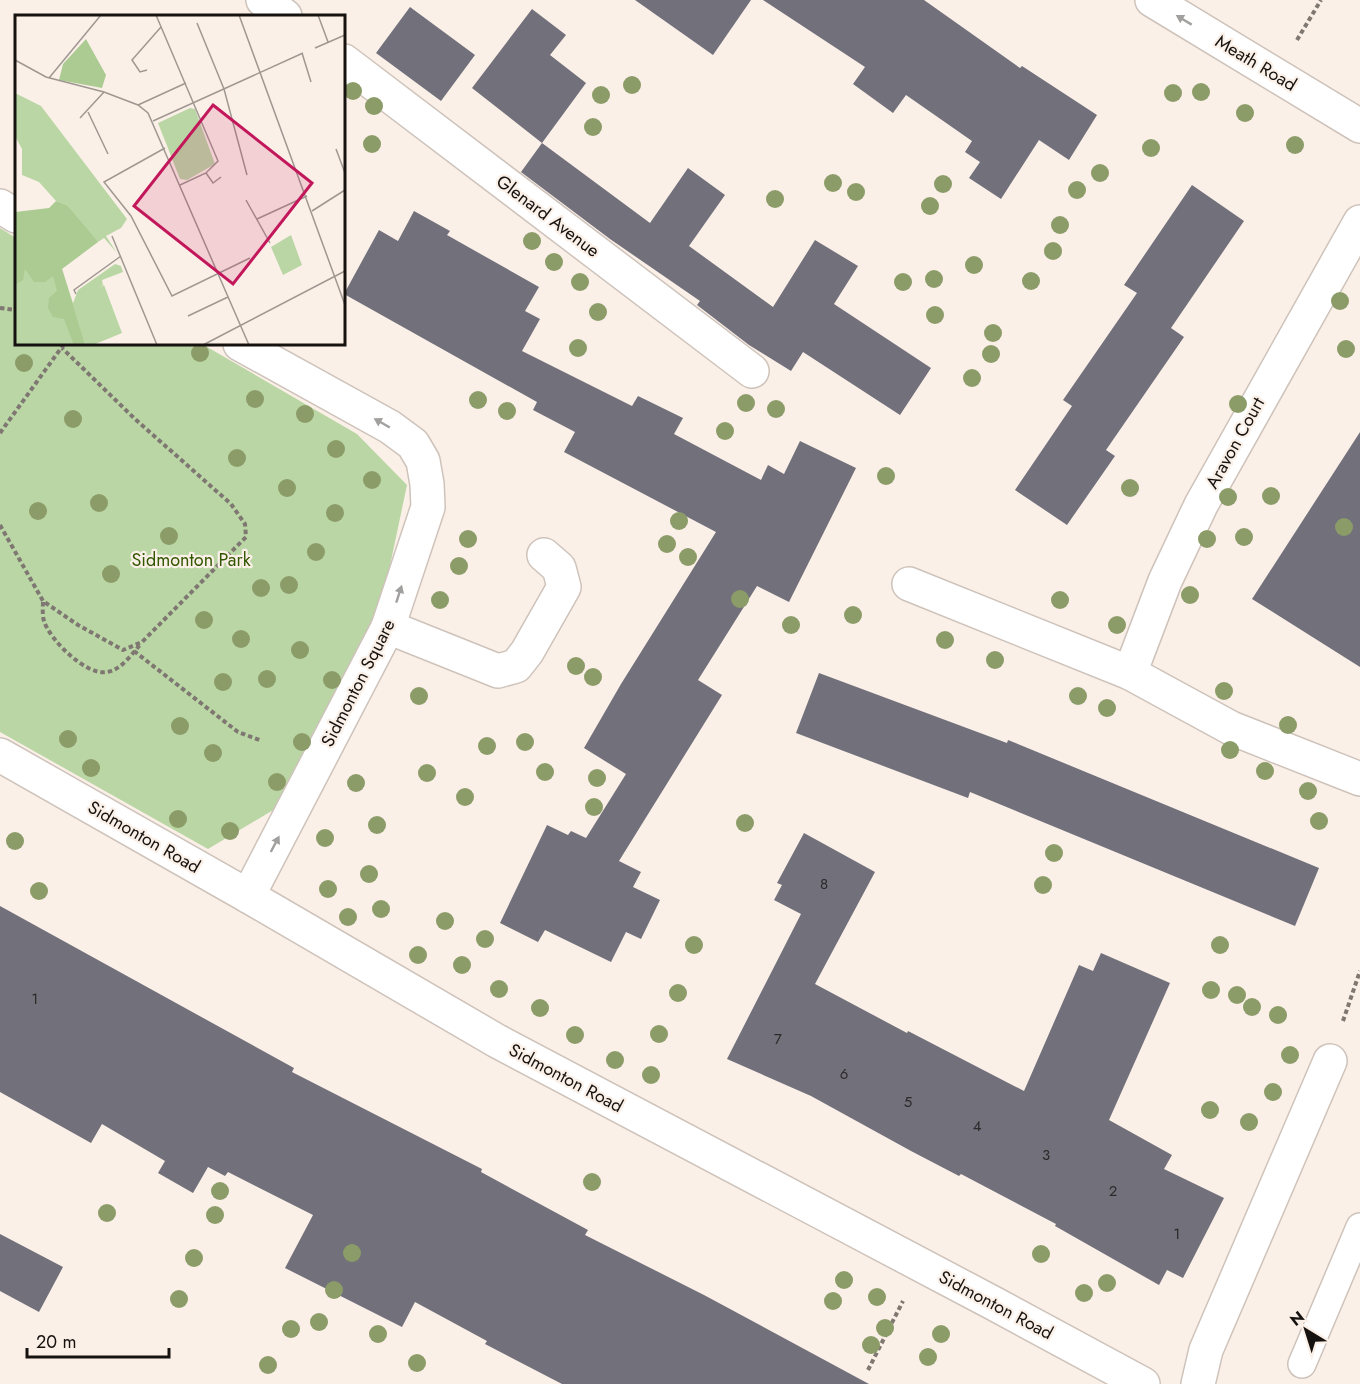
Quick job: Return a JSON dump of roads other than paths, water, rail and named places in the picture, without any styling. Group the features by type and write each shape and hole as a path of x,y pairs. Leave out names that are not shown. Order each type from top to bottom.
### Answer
{"street":[{"path":"263,0 284,15"},
{"name":"Meath Road","path":"1152,0 1360,126"},
{"name":"Glenard Avenue","path":"345,62 752,371"},
{"path":"0,206 15,215"},
{"name":"Aravon Court","path":"1130,673 1166,581 1201,505 1360,222"},
{"name":"Sidmonton Square","path":"242,345 390,427 413,444 423,461 428,507 388,627 248,896"},
{"path":"388,627 498,671 516,666 527,652 564,587 559,568 544,555"},
{"path":"909,584 1130,673 1231,728 1360,779"},
{"name":"Sidmonton Road","path":"0,755 508,1047 1143,1384"},
{"path":"1198,1384 1206,1350 1330,1061"}],"lane":[{"path":"1302,1364 1360,1227"}],"park label":[{"name":"Sidmonton Park","path":"191,560"}]}
